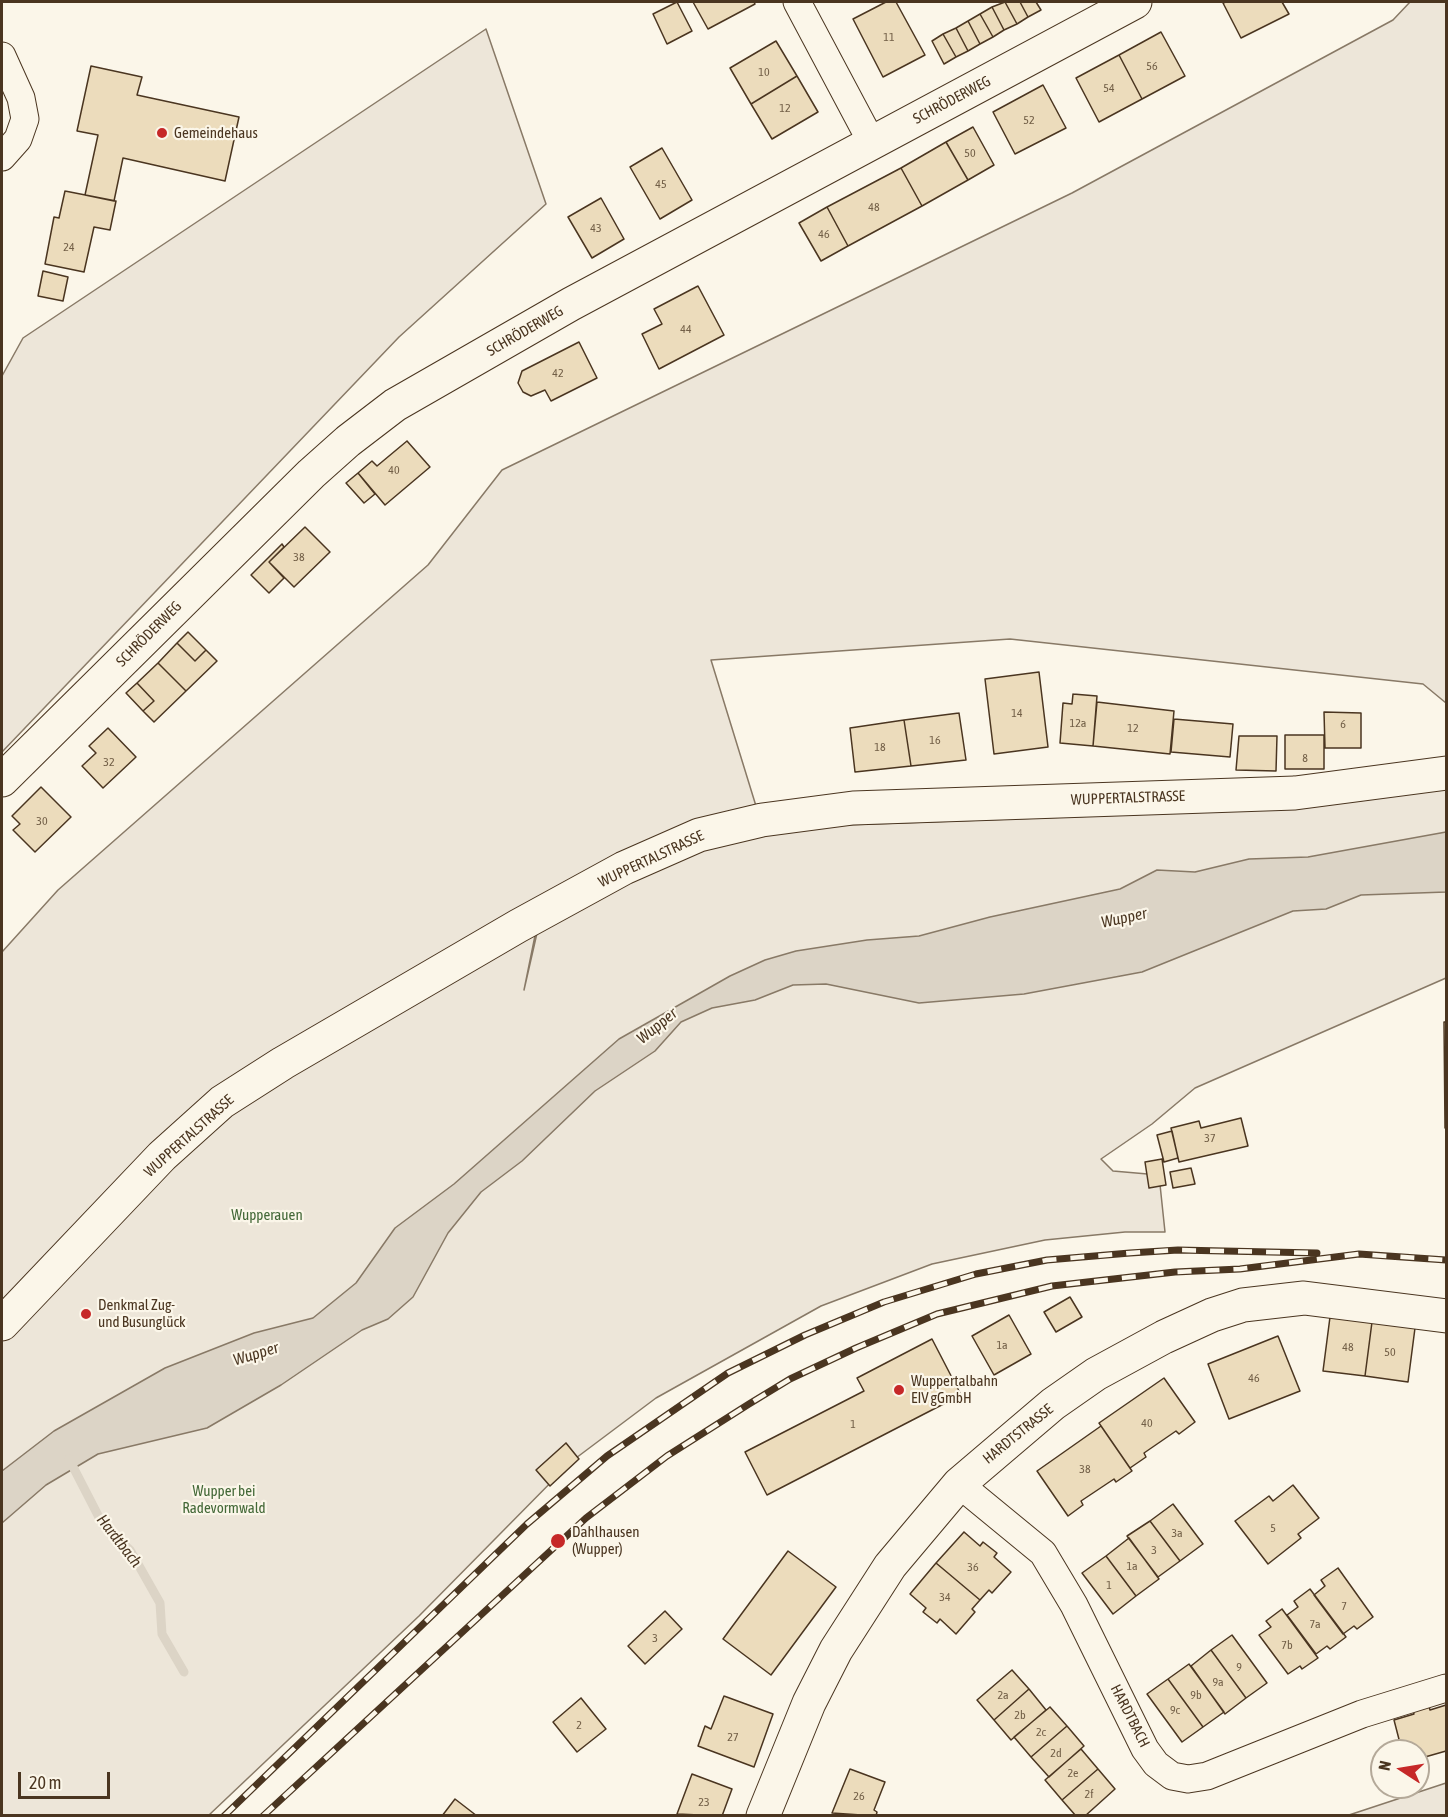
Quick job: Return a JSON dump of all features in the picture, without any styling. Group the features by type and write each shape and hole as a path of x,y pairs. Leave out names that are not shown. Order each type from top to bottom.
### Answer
{"main road":[{"name":"SCHRÖDERWEG","path":"2,780 311,474 348,441 395,405 572,304 1135,2"},
{"name":"WUPPERTALSTRASSE","path":"2,1324 162,1156 222,1102 292,1058 518,926 624,868 699,835 762,820 853,808 1295,793 1446,773"},
{"name":"HARDTSTRASSE","path":"763,1815 809,1703 836,1650 890,1566 959,1484 1053,1404 1096,1374 1164,1337 1212,1315 1243,1305 1304,1298 1446,1316"}],"street":[{"path":"797,2 872,143"},
{"path":"2,56 21,98 25,119 18,139 2,157"},
{"name":"HARDTBACH","path":"959,1484 1043,1552 1074,1605 1145,1749 1156,1764 1172,1776 1188,1779 1207,1776 1362,1714 1446,1688"}],"green space":[{"path":"1410,2 1446,2 1446,703 1423,684 1010,639 711,660 756,806 280,1056 2,1315 2,952 58,890 428,565 502,470 1072,193 1393,20"},
{"path":"486,29 546,204 399,337 2,752 2,376 23,338"},
{"name":"Wupper bei Radevormwald","path":"1446,785 1446,978 1195,1088 1152,1124 1101,1159 1113,1171 1159,1175 1165,1232 1125,1232 1045,1240 932,1264 821,1306 656,1398 572,1461 419,1616 209,1815 2,1816 2,1338 225,1107 538,921 524,990 540,920 643,860 761,828 1260,810 1366,800"},
{"path":"1446,1783 1446,1815 1349,1815 1398,1799 1430,1799 1430,1788"}],"water":[{"name":"Wupper","path":"1446,832 1446,892 1361,895 1326,909 1293,911 1142,972 1024,994 919,1003 826,984 793,985 755,1000 712,1008 681,1022 655,1051 595,1091 522,1161 481,1192 448,1233 413,1297 388,1319 362,1330 281,1385 207,1428 98,1454 46,1485 2,1523 2,1471 54,1431 165,1368 254,1333 313,1318 356,1283 395,1228 454,1184 619,1039 730,976 765,960 796,951 867,940 919,936 990,917 1120,889 1157,870 1195,872 1249,859 1308,857"}],"building":[{"path":"677,2 692,31 667,44 653,14"},
{"path":"693,2 754,2 755,4 708,29"},
{"path":"886,2 896,2 925,55 883,77 853,19"},
{"path":"1005,2 1020,2 1028,17 1017,24"},
{"path":"1005,2 1017,24 1004,30 992,7"},
{"path":"1020,2 1036,2 1041,10 1028,17"},
{"path":"1282,2 1289,14 1241,38 1223,3"},
{"path":"992,7 1004,30 993,37 980,14"},
{"path":"980,14 993,37 980,44 968,21"},
{"path":"968,21 980,44 968,51 956,28"},
{"path":"956,28 968,51 956,57 943,34"},
{"path":"1161,32 1185,76 1142,99 1119,55"},
{"path":"943,34 956,57 944,64 932,41"},
{"path":"776,41 797,76 751,104 730,68"},
{"path":"1119,55 1142,99 1099,122 1076,78"},
{"name":"Gemeindehaus","path":"91,66 142,77 137,95 239,117 225,181 123,158 114,201 85,195 98,135 77,131"},
{"path":"797,76 818,112 772,139 751,104"},
{"path":"1043,85 1066,128 1015,154 993,112"},
{"path":"973,127 994,165 968,180 946,142"},
{"path":"946,142 968,180 922,206 901,168"},
{"path":"662,148 692,200 660,219 630,167"},
{"path":"901,168 922,206 848,246 827,207"},
{"path":"65,191 116,201 110,230 94,227 84,272 45,264 54,217 59,218"},
{"path":"601,198 624,239 592,258 568,217"},
{"path":"827,207 848,246 821,261 799,223"},
{"path":"43,271 68,277 63,301 38,296"},
{"path":"698,286 724,335 659,369 642,334 662,324 654,309"},
{"path":"579,342 597,378 551,401 545,390 531,396 523,392 518,383 522,371"},
{"path":"407,441 430,467 385,505 358,473 372,461 377,466"},
{"path":"358,473 375,494 364,503 346,483"},
{"path":"305,527 330,552 294,587 269,562"},
{"path":"282,544 284,547 269,562 284,578 269,593 251,575"},
{"path":"188,632 206,650 195,661 177,643"},
{"path":"177,643 195,661 206,650 217,661 186,691 158,663"},
{"path":"158,663 186,691 154,722 143,711 154,701 137,683"},
{"path":"1039,672 1048,747 994,754 985,679"},
{"path":"137,683 154,701 143,711 126,693"},
{"path":"1073,694 1097,696 1093,746 1060,743 1063,703 1072,704"},
{"path":"1097,702 1174,711 1170,754 1093,746"},
{"path":"1324,712 1361,713 1361,748 1325,748"},
{"path":"959,713 966,760 911,766 904,720"},
{"path":"1174,719 1233,724 1230,757 1171,752"},
{"path":"904,720 911,766 855,772 850,728"},
{"path":"108,728 136,757 103,788 82,766 96,753 89,746"},
{"path":"1285,735 1324,735 1324,769 1285,769"},
{"path":"1239,736 1277,736 1276,771 1236,770"},
{"path":"41,787 71,817 35,852 13,830 20,824 12,816"},
{"path":"1444,1022 1446,1022 1446,1128 1445,1128"},
{"path":"1241,1118 1248,1146 1179,1162 1171,1128 1199,1121 1201,1128"},
{"path":"1172,1131 1178,1158 1164,1162 1157,1135"},
{"path":"1162,1159 1166,1185 1149,1188 1145,1162"},
{"path":"1191,1168 1195,1184 1173,1188 1170,1172"},
{"path":"1070,1297 1082,1317 1056,1332 1044,1312"},
{"path":"1009,1315 1031,1354 994,1375 972,1336"},
{"path":"1330,1317 1372,1322 1365,1376 1323,1371"},
{"path":"1372,1322 1415,1328 1408,1382 1365,1376"},
{"path":"1278,1336 1300,1391 1229,1419 1208,1364"},
{"path":"932,1339 961,1395 767,1495 745,1452 864,1391 857,1378"},
{"path":"1164,1378 1195,1422 1179,1434 1176,1431 1144,1453 1146,1457 1130,1468 1099,1423"},
{"path":"1101,1426 1132,1471 1116,1482 1114,1479 1081,1501 1083,1505 1068,1516 1037,1471"},
{"path":"566,1443 579,1459 550,1486 536,1470"},
{"path":"1293,1485 1319,1518 1298,1534 1301,1538 1268,1564 1235,1521 1269,1496 1273,1501"},
{"path":"1173,1504 1203,1544 1180,1561 1150,1521"},
{"path":"1150,1521 1180,1561 1158,1577 1127,1536"},
{"path":"964,1532 980,1546 983,1542 997,1553 994,1557 1011,1572 992,1593 989,1590 980,1600 936,1563"},
{"path":"1129,1538 1159,1579 1136,1596 1106,1556"},
{"path":"788,1551 836,1587 771,1675 723,1639"},
{"path":"1106,1556 1136,1596 1113,1614 1082,1573"},
{"path":"936,1563 980,1600 972,1609 975,1612 956,1634 940,1619 937,1623 923,1612 926,1608 910,1594"},
{"path":"1338,1568 1373,1617 1357,1629 1354,1626 1343,1634 1314,1595 1325,1586 1321,1580"},
{"path":"1310,1589 1346,1637 1330,1649 1327,1646 1316,1654 1287,1615 1298,1607 1294,1601"},
{"path":"1282,1609 1318,1658 1302,1669 1300,1666 1288,1674 1259,1635 1271,1627 1266,1621"},
{"path":"665,1611 682,1629 645,1664 628,1646"},
{"path":"1232,1635 1267,1683 1246,1698 1211,1650"},
{"path":"1211,1650 1246,1698 1225,1714 1191,1666"},
{"path":"1189,1664 1224,1712 1203,1727 1168,1679"},
{"path":"1012,1670 1029,1689 994,1720 977,1700"},
{"path":"1168,1679 1203,1727 1182,1742 1147,1694"},
{"path":"1029,1689 1046,1710 1011,1740 994,1720"},
{"path":"724,1696 773,1714 754,1767 698,1746 705,1726 711,1729"},
{"path":"581,1698 606,1729 577,1752 553,1722"},
{"path":"1428,1703 1430,1710 1446,1705 1446,1751 1430,1756 1430,1739 1399,1739 1394,1720 1414,1714 1412,1708"},
{"path":"1050,1707 1067,1726 1031,1757 1014,1737"},
{"path":"1067,1726 1084,1746 1049,1777 1031,1757"},
{"path":"1081,1749 1098,1769 1062,1800 1045,1780"},
{"path":"850,1769 885,1782 874,1810 877,1812 876,1816 832,1813"},
{"path":"1098,1769 1115,1789 1085,1816 1076,1816 1062,1800"},
{"path":"692,1774 732,1789 722,1816 677,1814"},
{"path":"455,1799 477,1816 442,1816"}],"waterway":[{"name":"Hardtbach","path":"69,1459 103,1525 130,1550 160,1603 162,1634 184,1672"}],"railway":[{"path":"224,1816 527,1524 607,1456 728,1373 805,1335 884,1302 976,1274 1047,1260 1178,1250 1317,1253"},
{"path":"263,1816 586,1518 667,1456 790,1379 937,1314 1052,1286 1175,1272 1240,1269 1359,1254 1446,1260"}],"place":[{"name":"Gemeindehaus","path":"162,133"},
{"name":"Denkmal Zug- und Busunglück","path":"86,1314"},
{"name":"Wuppertalbahn EIV gGmbH","path":"899,1390"},
{"name":"Dahlhausen (Wupper)","path":"558,1541"}],"park label":[{"name":"Wupperauen","path":"267,1215"}]}
